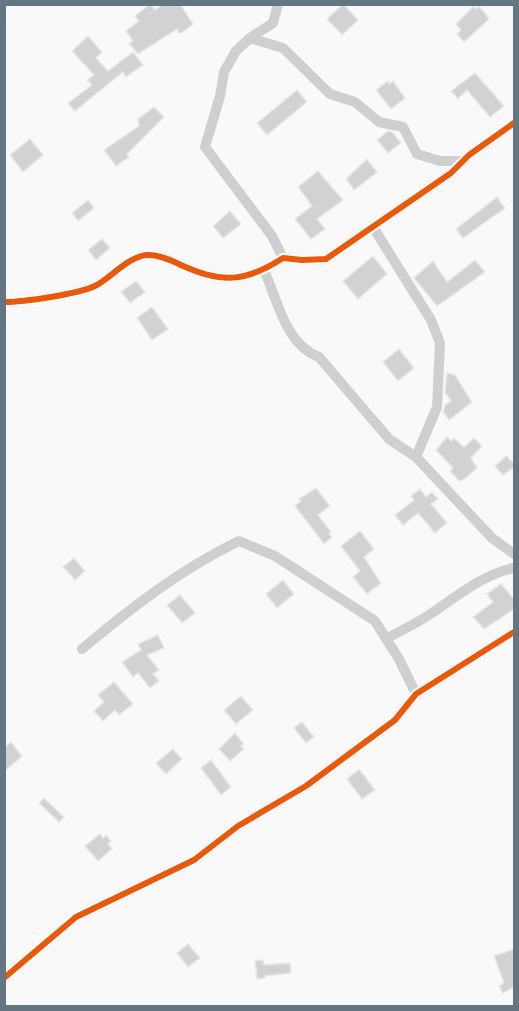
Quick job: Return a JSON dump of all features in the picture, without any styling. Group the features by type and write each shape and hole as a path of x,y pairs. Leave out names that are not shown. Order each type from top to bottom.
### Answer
{"street":[{"path":"278,4 273,22 236,51 224,72 220,96 205,147 272,236 283,258"},
{"path":"250,38 287,50 330,94 355,102 379,122 403,127 417,154 440,161 463,161"},
{"path":"4,302 41,298 94,287 126,264 146,255 168,259 194,271 223,278 241,279 264,270 283,258 326,259 451,173 463,161 514,123"},
{"path":"373,227 394,265 431,320 440,343 437,407 416,457"},
{"path":"264,270 292,338 329,367 338,382 366,410 388,439 416,457 492,538 514,554"},
{"path":"82,649 144,597 217,551 239,541 275,556 375,621 416,694"},
{"path":"386,639 430,615 453,597 500,571 514,567"},
{"path":"4,978 76,917 194,860 238,826 306,786 395,720 416,694 514,632"}],"building":[{"path":"150,4 155,10 163,4 180,4 193,24 180,34 177,29 138,54 129,43 133,41 126,31 139,21 135,16"},
{"path":"343,4 358,20 342,35 327,19"},
{"path":"474,6 476,9 479,6 489,19 464,42 457,34 461,30 456,24"},
{"path":"88,36 102,52 96,58 108,71 133,52 143,65 126,77 123,72 75,111 68,103 92,85 87,80 94,75 72,51"},
{"path":"475,73 504,106 490,117 467,90 458,99 451,91"},
{"path":"388,81 389,84 393,81 405,98 391,109 376,90"},
{"path":"297,90 307,102 267,135 257,123"},
{"path":"154,107 164,117 127,154 129,157 116,166 104,150 139,126 138,119"},
{"path":"388,131 392,132 401,143 388,153 377,140"},
{"path":"30,139 43,155 23,172 10,155"},
{"path":"367,159 377,172 354,190 346,179"},
{"path":"318,171 343,200 317,219 325,229 311,239 295,219 312,206 298,187"},
{"path":"497,197 505,208 463,238 456,229"},
{"path":"88,200 94,208 78,221 72,213"},
{"path":"230,211 241,224 223,238 213,226"},
{"path":"102,239 110,248 96,260 88,250"},
{"path":"373,256 387,274 358,299 343,281"},
{"path":"475,260 485,272 437,306 414,278 433,261 447,282"},
{"path":"136,281 145,292 130,303 121,292"},
{"path":"152,307 168,329 152,340 137,318"},
{"path":"399,349 414,368 398,381 383,362"},
{"path":"447,373 455,375 472,402 449,420 443,412 445,405 451,401 445,392"},
{"path":"447,437 451,441 454,438 464,447 474,438 482,446 471,458 477,468 463,480 459,481 450,471 453,468 436,450"},
{"path":"506,456 514,463 514,467 503,475 495,466"},
{"path":"316,488 330,506 318,515 331,532 329,534 332,537 324,544 295,506 301,501 299,499"},
{"path":"420,489 426,497 432,492 438,499 431,504 447,523 435,533 418,513 403,525 395,515 414,500 411,496"},
{"path":"360,531 374,549 364,557 381,583 367,594 353,577 360,571 341,546"},
{"path":"74,558 85,571 75,580 63,567"},
{"path":"283,580 294,594 277,608 266,594"},
{"path":"501,584 514,599 514,609 484,629 473,617 493,602 487,594"},
{"path":"180,595 195,613 182,623 167,605"},
{"path":"158,635 164,648 147,655 159,670 153,674 159,681 150,688 138,673 133,677 122,662 141,650 138,644"},
{"path":"114,682 133,704 119,715 115,710 103,721 94,711 104,702 98,695"},
{"path":"241,696 253,710 236,724 224,710"},
{"path":"302,722 314,737 306,743 294,728"},
{"path":"235,733 244,744 241,746 244,749 230,761 219,749"},
{"path":"11,742 22,756 4,772 4,748"},
{"path":"173,749 182,759 166,774 156,763"},
{"path":"211,760 231,787 221,795 201,768"},
{"path":"359,769 375,790 362,799 347,779"},
{"path":"44,798 64,817 59,822 39,803"},
{"path":"100,834 103,838 106,835 111,841 108,844 112,849 98,861 85,846"},
{"path":"188,944 200,958 188,967 177,953"},
{"path":"514,949 514,987 503,993 499,986 504,983 494,956"},
{"path":"263,960 264,965 290,963 291,973 257,979 255,961"}],"cycle path":[{"path":"4,302 51,297 87,289 95,286 125,264 146,255 155,255 209,275 234,278 257,272 283,258 326,259 451,173 469,155 514,123"},
{"path":"4,978 76,917 194,860 238,826 306,786 395,720 416,694 514,632"}]}
